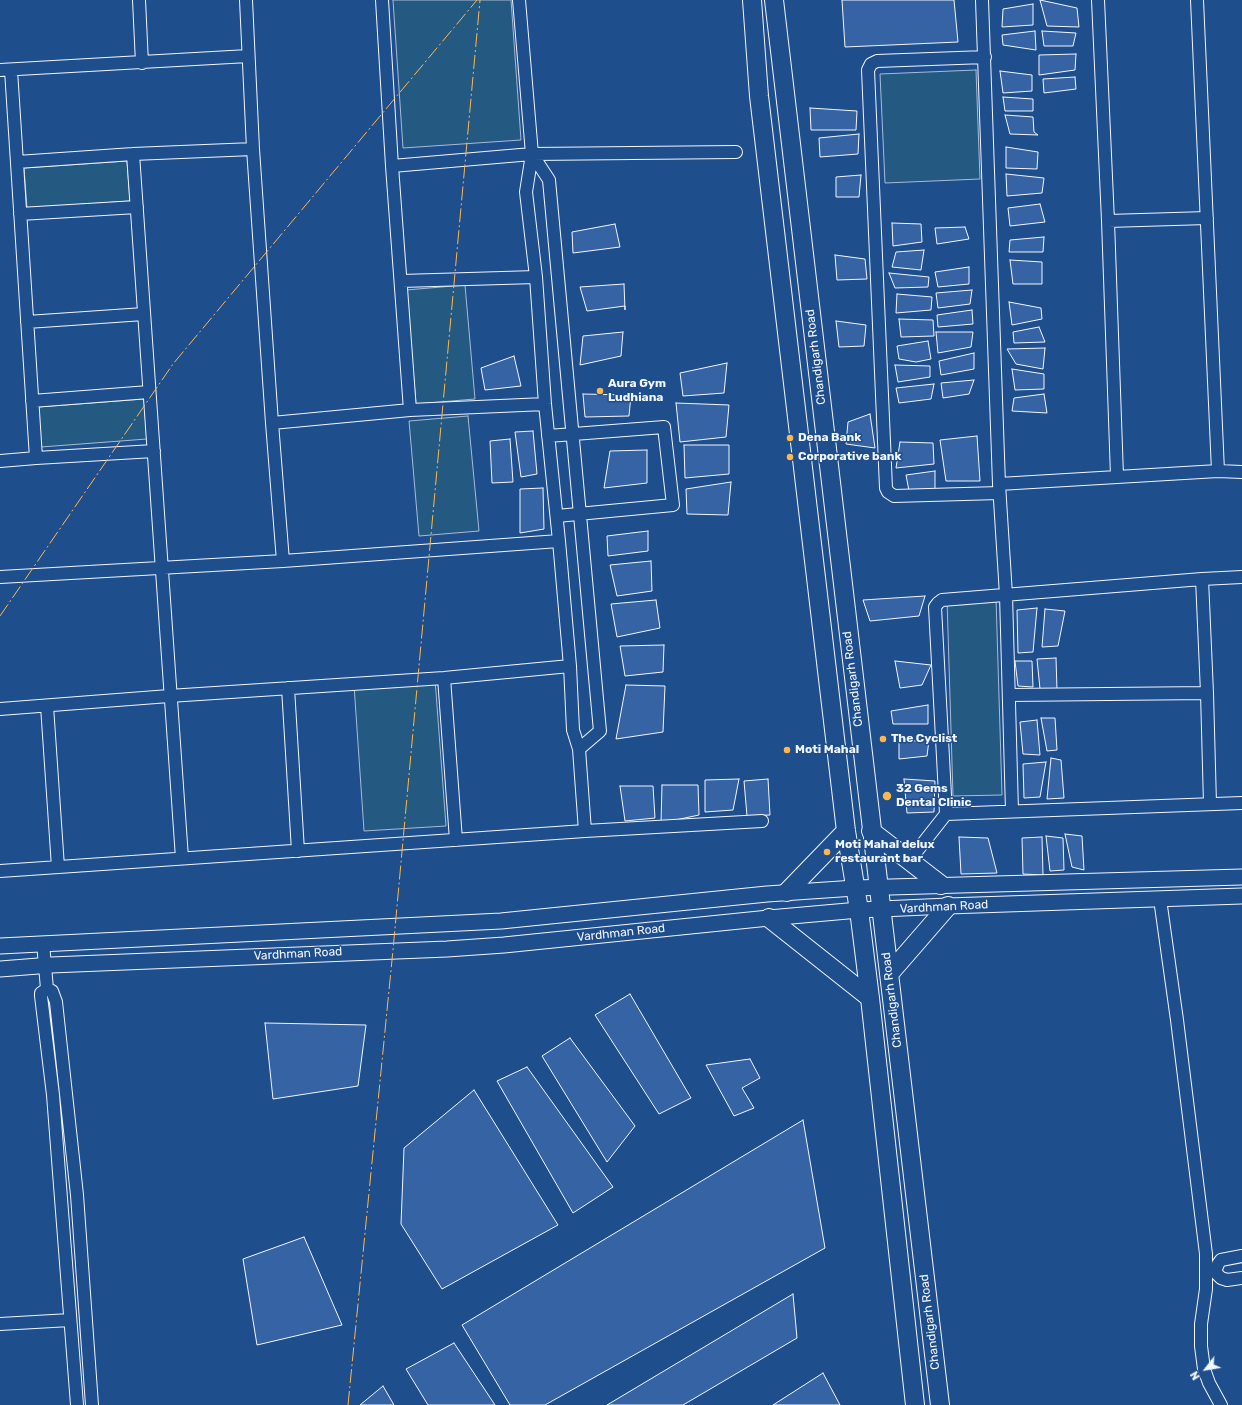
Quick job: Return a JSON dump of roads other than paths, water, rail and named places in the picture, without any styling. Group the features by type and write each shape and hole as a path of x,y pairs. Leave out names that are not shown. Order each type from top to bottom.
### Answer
{"main road":[{"name":"Chandigarh Road","path":"752,0 760,104 846,831 859,910 870,998 915,1405"},
{"name":"Chandigarh Road","path":"774,0 940,1405"},
{"path":"787,892 846,831"},
{"path":"871,831 941,885"},
{"path":"889,974 948,906"},
{"path":"769,918 870,998"}],"street":[{"path":"139,0 142,63"},
{"path":"246,0 253,149 283,561"},
{"path":"382,0 392,166 410,410"},
{"path":"519,0 532,154 526,192 536,277 544,404 559,541 570,666 573,730 579,749 585,831"},
{"path":"982,0 999,489 1006,595 1012,811"},
{"path":"1098,0 1118,476"},
{"path":"1197,0 1218,471"},
{"path":"36,458 17,162 6,70 248,56"},
{"path":"985,57 877,61 871,64 868,70 886,488 888,492 894,496 999,489 1118,476 1218,471 1242,472"},
{"path":"17,162 133,154 253,149"},
{"path":"392,166 532,154 736,152"},
{"path":"133,154 162,568 169,696 182,858"},
{"path":"532,154 549,180 600,731 579,749"},
{"path":"20,214 136,207"},
{"path":"1108,221 1207,218"},
{"path":"401,281 536,277"},
{"path":"27,322 144,314"},
{"path":"32,401 149,392"},
{"path":"272,423 410,410 544,404"},
{"path":"548,436 664,427 673,505 556,516"},
{"path":"0,461 154,451"},
{"path":"0,577 283,561 559,541"},
{"path":"909,861 946,814 935,607 942,600 1242,577"},
{"path":"1202,579 1210,804"},
{"path":"0,709 444,678 570,666"},
{"path":"444,678 456,840"},
{"path":"288,688 298,850"},
{"path":"1009,695 1207,693"},
{"path":"47,706 58,867"},
{"path":"946,814 1242,803"},
{"path":"0,871 585,831 762,821"},
{"name":"Vardhman Road","path":"0,946 501,921 787,892 855,888 1242,877"},
{"name":"Vardhman Road","path":"0,969 447,949 504,945 859,910 1242,896"},
{"path":"1160,899 1179,1035 1206,1254 1211,1272 1201,1324 1201,1346 1204,1368 1209,1383 1221,1405"},
{"path":"43,943 46,989 41,996 52,1095 77,1405"},
{"path":"46,989 52,991 56,1002 76,1187 92,1405"},
{"path":"1211,1272 1221,1260 1242,1256"},
{"path":"1211,1272 1227,1280 1242,1278"},
{"path":"0,1324 70,1320"}],"place":[{"name":"Aura Gym Ludhiana","path":"600,391"},
{"name":"Dena Bank","path":"790,438"},
{"name":"Corporative bank","path":"790,457"},
{"name":"The Cyclist","path":"883,739"},
{"name":"Moti Mahal","path":"787,750"},
{"name":"32 Gems Dental Clinic","path":"887,796"},
{"name":"Moti Mahal delux restaurant bar","path":"827,852"}]}
